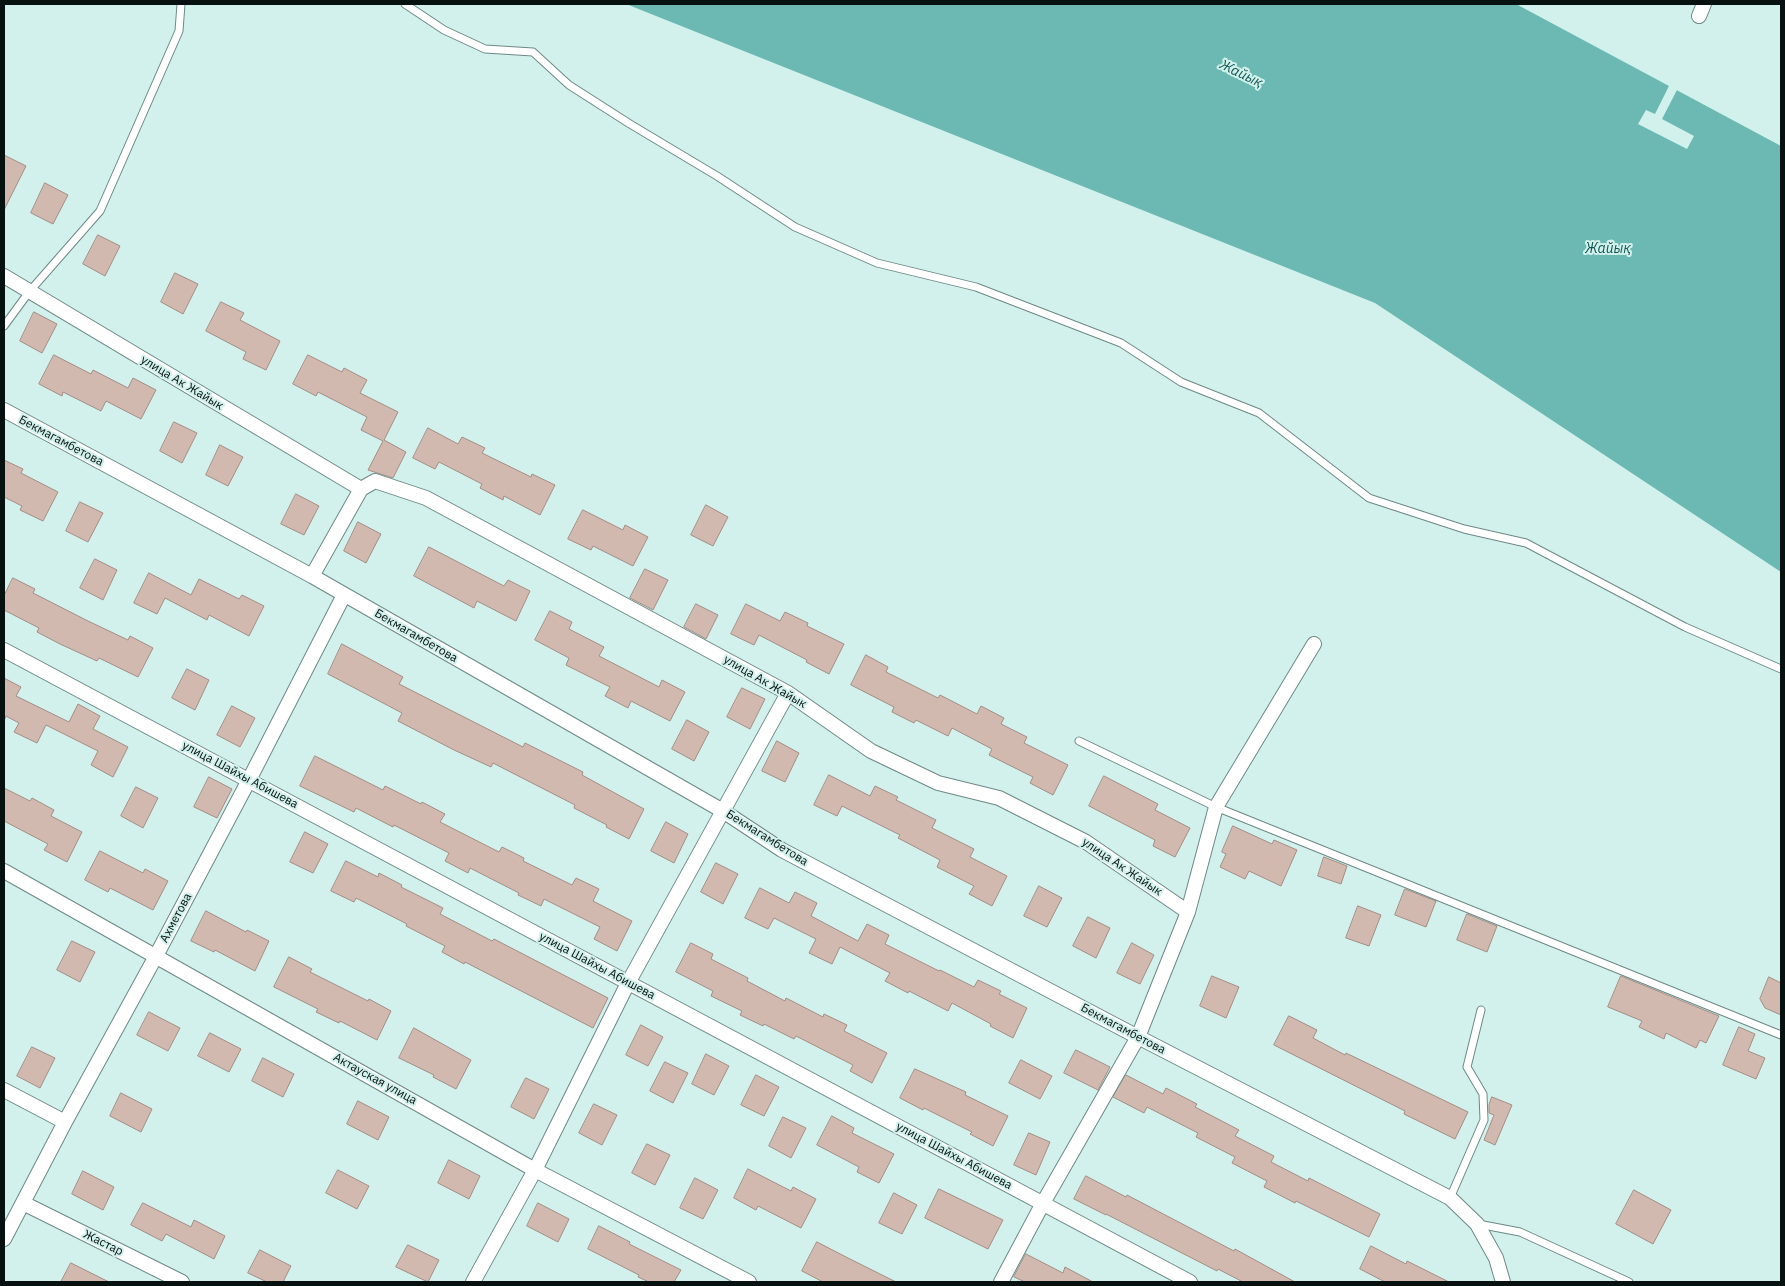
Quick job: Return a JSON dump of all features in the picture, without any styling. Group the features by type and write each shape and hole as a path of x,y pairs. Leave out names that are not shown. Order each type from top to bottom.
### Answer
{"street":[{"name":"улица Ак Жайык","path":"4,276 361,489 375,481 426,498 788,693 871,751 938,783 999,798 1086,842 1188,912"},
{"name":"Бекмагамбетова","path":"4,410 312,576 723,811 782,850 1450,1198 1477,1224 1496,1258 1503,1282"},
{"path":"312,576 361,489"},
{"name":"Ахметова","path":"4,1239 65,1122 250,780 344,595"},
{"path":"1001,1282 1138,1037 1188,912 1216,807 1314,644"},
{"name":"улица Шайхы Абишева","path":"4,650 1190,1282"},
{"path":"473,1282 535,1170 628,983 788,693"},
{"name":"Актауская улица","path":"4,871 535,1170 749,1282"},
{"path":"4,1090 65,1122"},
{"name":"Жастар","path":"23,1203 182,1282"}],"lane":[{"path":"4,326 30,292 100,211 179,30 181,4"},
{"path":"405,4 444,30 485,49 532,52 569,85 717,176 795,227 877,263 976,287 1121,343 1181,382 1260,413 1370,498 1464,529 1526,543 1685,627 1781,668"},
{"path":"1078,740 1216,807 1781,1035"},
{"path":"1450,1198 1484,1120 1484,1094 1466,1067 1481,1010"},
{"path":"1477,1224 1520,1232 1628,1282"}],"water":[{"name":"Жайық","path":"626,4 1516,4 1781,146 1781,572 1375,303"}],"pier":[{"path":"1670,84 1678,88 1662,119 1694,136 1687,149 1638,124 1646,110 1655,114"}],"building":[{"path":"4,155 26,166 4,210"},
{"path":"45,183 68,195 53,224 31,213"},
{"path":"98,235 120,246 105,276 83,264"},
{"path":"175,273 198,284 183,314 161,302"},
{"path":"221,302 244,313 240,320 280,341 266,370 243,359 246,352 206,331"},
{"path":"34,312 57,324 42,353 20,341"},
{"path":"54,355 91,374 93,370 128,388 133,378 156,390 141,419 106,401 101,411 63,392 62,396 39,384"},
{"path":"308,355 342,372 344,368 367,380 360,393 398,412 384,440 406,452 393,478 368,470 383,441 361,430 367,417 318,392 316,396 293,384"},
{"path":"174,422 197,433 182,463 160,451"},
{"path":"428,428 458,444 462,437 485,448 482,453 531,477 532,474 555,485 540,515 504,496 503,500 480,488 482,484 439,462 435,469 413,458"},
{"path":"220,445 243,457 228,486 206,475"},
{"path":"4,460 23,469 21,473 58,492 43,521 20,510 22,506 4,497"},
{"path":"296,494 319,506 304,535 281,524"},
{"path":"80,502 103,513 88,542 66,531"},
{"path":"706,505 728,517 713,546 691,535"},
{"path":"583,510 623,530 625,525 648,537 633,566 593,546 591,550 568,539"},
{"path":"358,522 381,534 366,563 344,551"},
{"path":"429,547 504,586 508,580 530,591 516,621 477,601 474,608 414,576"},
{"path":"95,559 117,570 103,600 80,588"},
{"path":"645,569 668,580 653,610 630,598"},
{"path":"149,573 191,595 199,579 239,599 242,595 264,606 249,636 209,615 207,620 165,598 157,614 134,603"},
{"path":"13,578 35,589 33,593 88,621 128,640 130,636 153,648 138,677 99,658 97,661 60,644 37,632 39,628 4,610 4,596"},
{"path":"696,604 718,615 706,639 684,627"},
{"path":"746,604 780,621 785,612 808,623 807,626 844,644 829,674 806,662 807,660 759,635 754,645 731,634"},
{"path":"550,611 572,622 569,629 604,647 599,656 659,687 662,680 685,692 670,721 631,701 628,708 605,696 610,687 566,665 569,658 535,640"},
{"path":"342,644 403,677 399,684 523,747 525,743 583,772 582,775 644,809 629,839 574,808 575,805 493,763 491,767 398,721 402,713 328,674"},
{"path":"866,655 888,667 886,672 938,698 940,695 977,714 981,706 1004,718 1001,724 1027,737 1024,743 1068,765 1053,795 1030,783 1033,777 989,755 992,749 952,728 948,736 916,720 914,723 892,712 894,707 851,685"},
{"path":"187,669 209,680 195,710 172,698"},
{"path":"4,678 21,687 16,696 69,722 78,704 100,716 93,729 128,747 113,777 91,765 98,751 46,725 37,743 14,732 19,723 6,716 4,721"},
{"path":"742,688 765,699 750,729 727,717"},
{"path":"232,706 255,718 240,747 217,735"},
{"path":"687,720 709,732 694,761 672,749"},
{"path":"777,741 799,753 785,782 762,771"},
{"path":"315,756 383,790 385,786 445,814 440,822 499,852 502,847 524,858 523,861 572,885 576,878 599,889 593,901 632,921 617,951 594,939 600,927 544,899 541,906 470,868 468,873 445,861 449,853 394,825 393,827 356,808 354,812 300,786"},
{"path":"829,775 870,796 875,786 898,797 896,800 936,820 932,828 974,849 970,857 1007,876 992,906 969,894 974,886 937,867 940,860 898,838 900,835 842,806 837,816 814,805"},
{"path":"1104,776 1158,804 1155,810 1190,828 1175,857 1153,846 1155,840 1089,806"},
{"path":"209,777 232,789 217,818 194,807"},
{"path":"136,787 158,798 143,828 121,816"},
{"path":"4,788 30,801 32,798 54,810 51,816 82,832 67,862 44,850 48,844 4,821"},
{"path":"666,822 688,834 674,863 651,851"},
{"path":"1233,826 1272,844 1274,840 1297,850 1281,886 1249,871 1245,879 1220,867 1226,854 1222,852"},
{"path":"305,832 328,844 313,873 290,862"},
{"path":"100,851 143,873 145,869 168,881 153,910 110,888 108,892 85,880"},
{"path":"1324,857 1347,866 1341,884 1318,876"},
{"path":"346,861 378,877 379,873 402,885 401,887 443,908 440,914 492,941 494,939 608,998 593,1028 442,952 445,946 406,926 407,924 356,898 354,902 331,891"},
{"path":"716,863 738,874 723,904 701,892"},
{"path":"1039,886 1062,898 1047,927 1024,916"},
{"path":"760,888 789,903 795,892 817,903 811,916 858,941 867,924 889,935 885,944 939,971 974,987 978,980 1001,991 999,994 1027,1008 1013,1038 952,1003 948,1011 885,981 890,973 840,947 832,964 809,953 816,939 774,918 768,929 745,918"},
{"path":"1405,889 1436,901 1426,927 1395,915"},
{"path":"1358,906 1381,915 1369,946 1346,938"},
{"path":"206,911 246,932 247,930 269,941 255,971 215,950 214,952 191,941"},
{"path":"1467,914 1497,926 1487,952 1457,940"},
{"path":"1088,917 1110,928 1096,958 1073,946"},
{"path":"72,941 95,952 80,982 57,970"},
{"path":"691,943 713,954 711,959 748,978 747,981 785,1001 786,998 823,1017 824,1014 847,1025 844,1031 887,1053 872,1083 850,1071 853,1065 796,1036 794,1039 764,1024 763,1026 740,1015 742,1011 711,996 713,991 676,972"},
{"path":"1132,943 1154,955 1140,984 1117,973"},
{"path":"289,957 312,969 310,972 391,1011 377,1040 340,1021 339,1023 316,1012 318,1009 274,987"},
{"path":"1212,976 1239,987 1226,1018 1200,1006"},
{"path":"1621,976 1719,1016 1706,1043 1700,1040 1696,1048 1666,1033 1664,1039 1639,1027 1642,1021 1608,1007"},
{"path":"1769,977 1781,983 1781,1015 1765,1008 1760,999"},
{"path":"149,1012 180,1028 168,1051 137,1035"},
{"path":"1289,1016 1317,1030 1313,1038 1345,1055 1346,1053 1468,1112 1455,1139 1404,1114 1405,1111 1274,1045"},
{"path":"641,1025 663,1037 648,1066 626,1055"},
{"path":"1739,1027 1755,1034 1748,1051 1765,1058 1756,1079 1723,1065"},
{"path":"414,1028 471,1060 456,1089 433,1077 434,1075 399,1058"},
{"path":"210,1033 241,1049 229,1072 198,1056"},
{"path":"32,1047 55,1058 40,1088 17,1076"},
{"path":"1076,1050 1110,1067 1098,1090 1064,1073"},
{"path":"706,1054 729,1066 714,1095 692,1084"},
{"path":"263,1058 294,1074 283,1097 252,1081"},
{"path":"1021,1060 1052,1076 1040,1099 1009,1083"},
{"path":"665,1062 688,1073 673,1103 650,1091"},
{"path":"915,1069 966,1092 965,1095 1008,1116 993,1146 970,1134 972,1132 900,1098"},
{"path":"756,1075 779,1087 764,1116 741,1105"},
{"path":"1126,1075 1163,1094 1166,1088 1197,1104 1195,1107 1239,1130 1235,1136 1274,1156 1271,1162 1308,1181 1309,1178 1380,1214 1369,1237 1264,1187 1267,1181 1232,1163 1235,1157 1196,1137 1198,1133 1147,1107 1144,1113 1113,1097"},
{"path":"526,1078 549,1089 534,1119 511,1107"},
{"path":"121,1093 152,1109 141,1132 110,1116"},
{"path":"1492,1097 1512,1105 1495,1145 1484,1140 1494,1115 1489,1113"},
{"path":"358,1101 389,1117 378,1140 347,1124"},
{"path":"594,1104 617,1115 602,1145 579,1133"},
{"path":"832,1116 854,1128 852,1133 894,1154 879,1183 857,1172 859,1167 817,1145"},
{"path":"783,1117 806,1128 791,1158 769,1146"},
{"path":"1029,1133 1050,1142 1036,1175 1014,1165"},
{"path":"647,1144 670,1155 655,1185 632,1173"},
{"path":"449,1160 480,1176 469,1199 438,1183"},
{"path":"748,1169 791,1191 793,1187 816,1199 801,1228 758,1206 756,1210 734,1198"},
{"path":"338,1170 369,1186 357,1209 326,1193"},
{"path":"83,1171 114,1187 103,1210 72,1194"},
{"path":"1086,1176 1126,1197 1127,1195 1234,1251 1235,1249 1295,1282 1243,1282 1218,1269 1217,1271 1074,1199"},
{"path":"695,1178 718,1190 703,1219 680,1208"},
{"path":"939,1189 1003,1220 988,1249 925,1218"},
{"path":"1634,1190 1671,1210 1653,1244 1616,1224"},
{"path":"894,1193 917,1205 902,1234 879,1223"},
{"path":"143,1203 191,1227 194,1220 225,1236 214,1259 166,1234 162,1241 131,1225"},
{"path":"538,1203 569,1219 558,1242 527,1226"},
{"path":"599,1226 630,1242 629,1244 681,1270 674,1282 649,1282 588,1249"},
{"path":"817,1242 896,1282 823,1282 802,1271"},
{"path":"408,1245 439,1260 428,1282 396,1267"},
{"path":"1371,1246 1406,1264 1407,1261 1449,1282 1385,1282 1360,1269"},
{"path":"260,1250 291,1266 283,1282 267,1282 248,1273"},
{"path":"1026,1254 1063,1273 1065,1267 1093,1282 1025,1282 1014,1277"},
{"path":"71,1263 109,1282 61,1282"}]}
